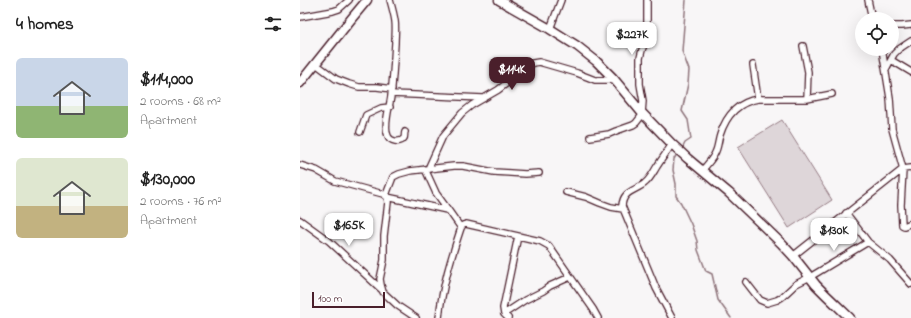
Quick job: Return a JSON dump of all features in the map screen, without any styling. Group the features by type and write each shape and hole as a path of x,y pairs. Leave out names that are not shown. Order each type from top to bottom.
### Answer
{"street":[{"path":"300,17 340,9 349,0"},
{"path":"300,83 367,0"},
{"path":"390,0 395,31 392,92 387,120 387,129 388,136 397,141 401,141 404,138 405,132"},
{"path":"499,0 550,28 588,54 605,69 642,114 672,144 729,193 793,256 826,295 850,318"},
{"path":"550,28 561,0"},
{"path":"590,137 602,136 633,125 642,114 643,101 640,84 640,58 645,42 647,23 646,0"},
{"path":"868,0 871,12"},
{"path":"899,26 911,25"},
{"path":"886,70 894,54 911,41"},
{"path":"803,46 808,72 807,99"},
{"path":"883,56 890,98 892,128 903,169 901,205 902,225 904,226 911,223"},
{"path":"890,60 911,72"},
{"path":"461,228 436,193 427,169 443,136 462,113 472,105 498,90 536,62 577,73 595,80 608,80 613,78"},
{"path":"316,64 336,79 359,87 377,87 392,92 484,98"},
{"path":"753,65 758,99"},
{"path":"702,171 715,154 722,131 730,114 746,102 758,99 807,99 832,94"},
{"path":"360,132 366,115 381,108 390,107"},
{"path":"672,144 649,180 642,186 629,192 622,202 623,209 656,288 672,318"},
{"path":"300,165 316,170 335,181 387,196 449,211"},
{"path":"383,292 380,279 384,260 384,236 388,202 387,196 392,180 396,175 410,171 454,166 463,166 494,172 525,174 539,173"},
{"path":"793,256 903,169 911,168"},
{"path":"566,192 623,209"},
{"path":"846,213 868,242 890,260 911,284"},
{"path":"300,220 338,249 398,306 416,318"},
{"path":"439,318 441,301 449,266 463,225 470,225 540,241 549,246 598,318"},
{"path":"518,236 503,308 506,316 525,300 570,277"},
{"path":"746,282 757,298 763,302 767,303 777,300 796,284 868,242"}],"shaded area":[{"path":"782,120 832,200 789,228 738,147"}],"waterway":[{"path":"683,147 685,143 691,139 688,120 682,111 688,84 689,70 682,51 686,0"},
{"path":"677,154 674,159 673,170 676,184 676,196 691,224 697,241 698,250 706,271 712,274 718,300 731,318"}]}
